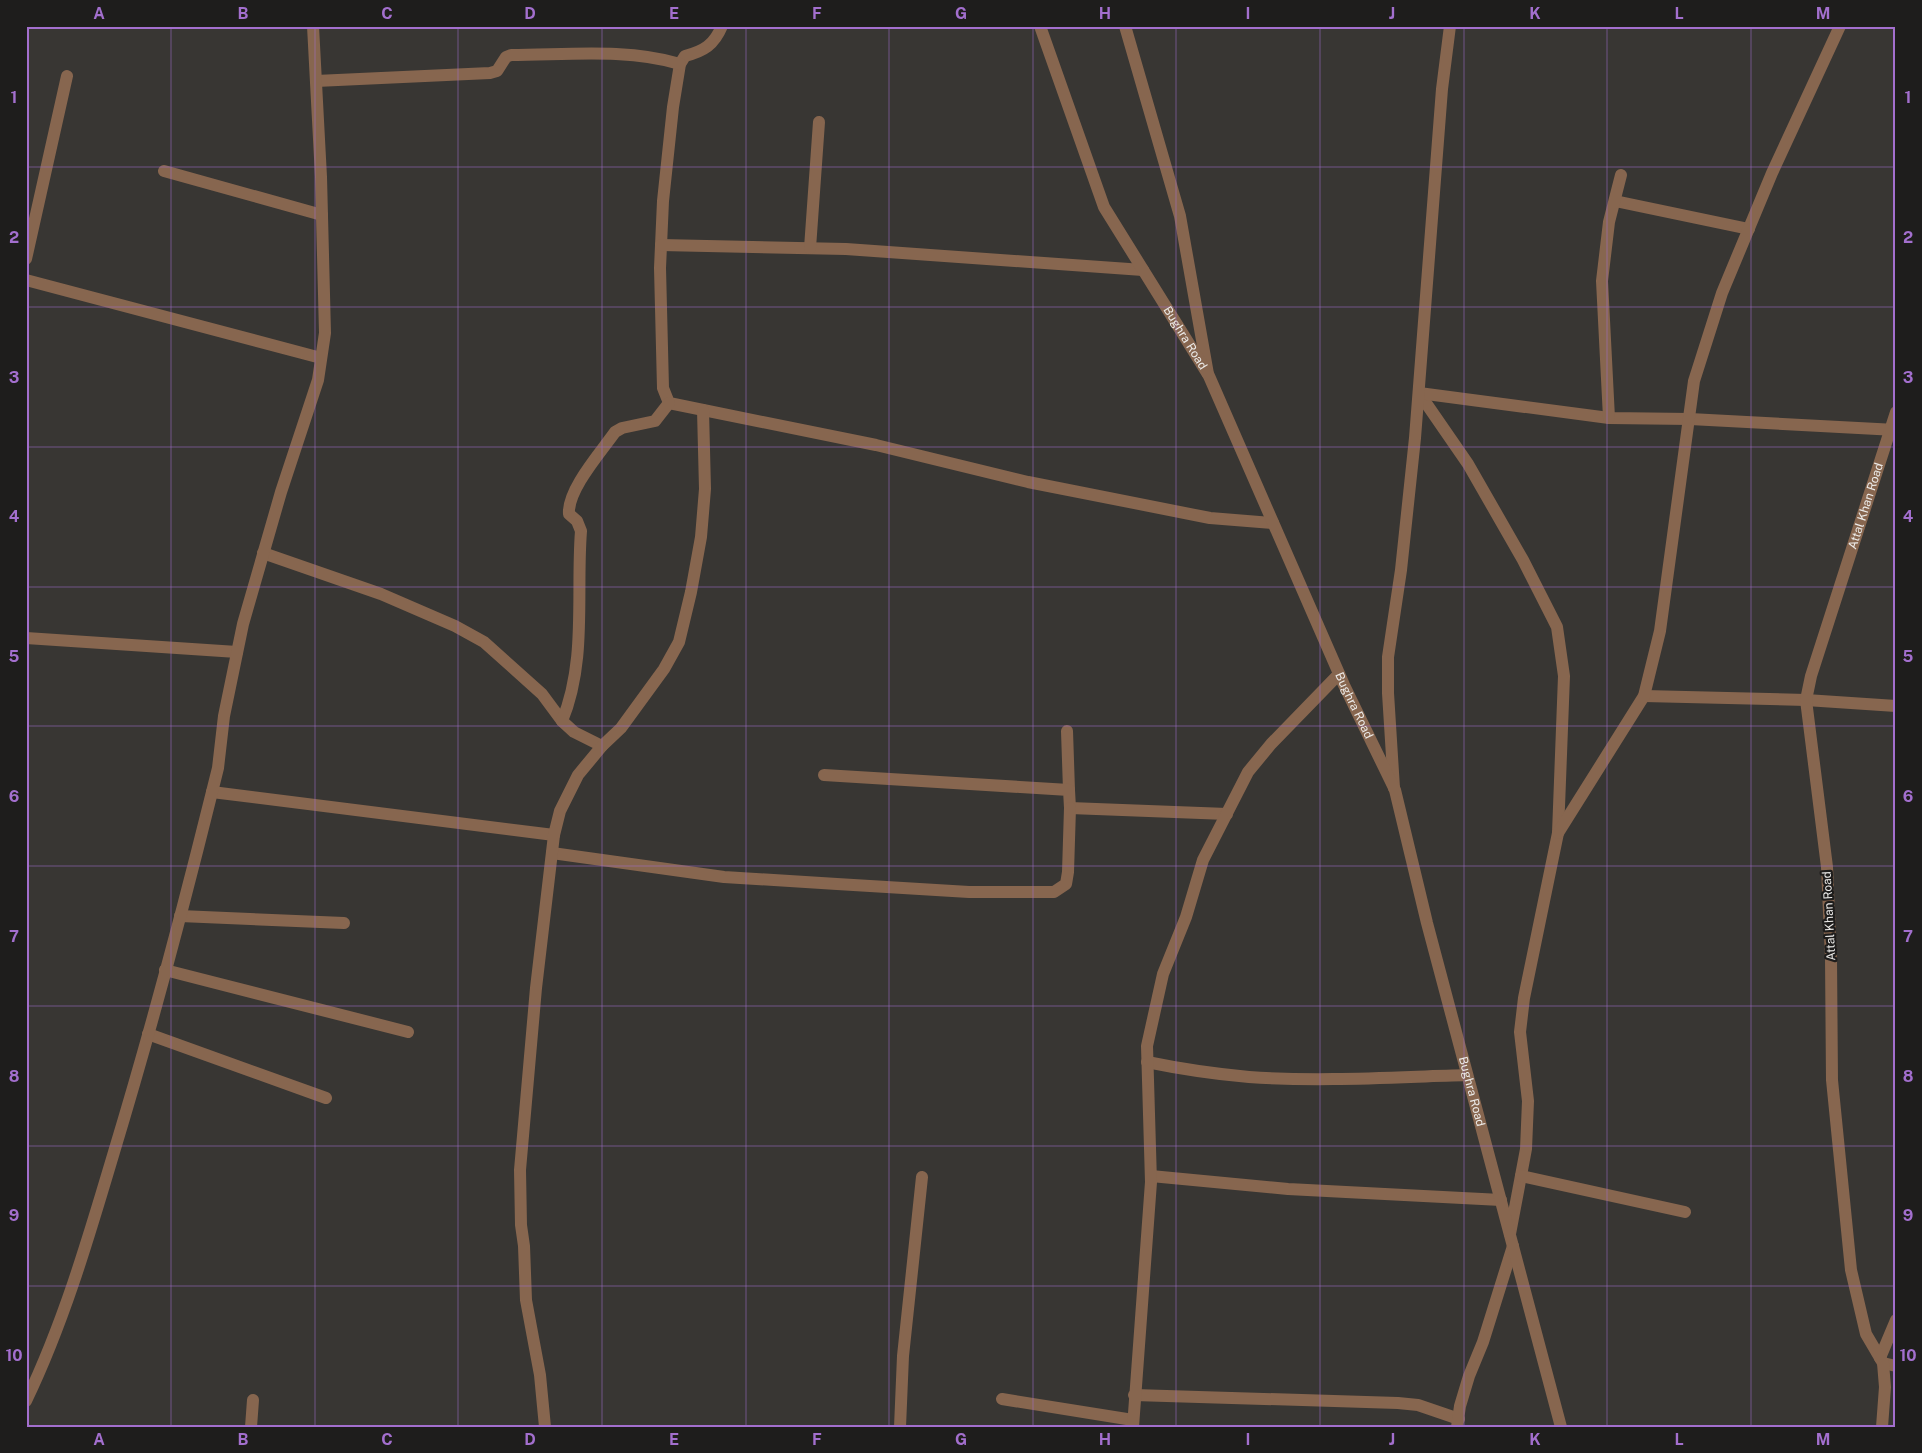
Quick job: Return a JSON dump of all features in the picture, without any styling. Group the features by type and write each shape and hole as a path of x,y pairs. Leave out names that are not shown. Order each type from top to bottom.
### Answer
{"street":[{"path":"26,1401 47,1356 91,1230 148,1034 212,792 237,652 263,553 292,455 318,380 325,334 322,215 313,26"},
{"path":"669,403 663,388 661,245 670,135 680,64 685,56 700,52 710,46 717,38 722,26"},
{"name":"Bughra Road","path":"1040,26 1104,207 1208,376 1339,674 1395,790 1467,1075 1561,1427"},
{"path":"1125,26 1180,216 1208,376"},
{"path":"1395,790 1388,693 1388,657 1401,570 1419,393 1442,90 1450,26"},
{"path":"1558,833 1644,696 1660,631 1694,381 1722,293 1840,26"},
{"path":"316,81 490,73 497,71 506,57 511,56 604,54 663,59 680,64"},
{"path":"26,259 67,76"},
{"path":"810,248 819,122"},
{"path":"164,170 322,215"},
{"path":"1609,418 1602,281 1605,247 1621,175"},
{"path":"1615,201 1749,229"},
{"path":"661,245 810,248 1143,270"},
{"path":"26,280 321,358"},
{"path":"1419,393 1609,418 1690,419 1893,429"},
{"path":"1134,1395 1398,1403 1418,1405 1458,1423 1460,1406 1467,1383 1483,1342 1512,1240 1526,1149 1528,1101 1521,1023 1524,998 1558,833 1564,676 1557,627 1523,560 1468,464 1419,393"},
{"path":"669,403 876,445 1028,482 1210,518 1273,523"},
{"path":"562,721 571,700 577,657 579,620 581,531 577,520 569,514 570,503 576,489 615,432 622,428 656,421 669,403"},
{"path":"545,1427 540,1375 526,1300 524,1246 521,1225 520,1170 536,988 554,835 560,812 578,775 626,720 664,669 679,642 692,592 701,536 705,489 703,410"},
{"name":"Attal Khan Road","path":"1882,1427 1886,1362 1866,1334 1851,1270 1832,1080 1831,958 1827,867 1806,700 1810,676 1893,429 1896,412"},
{"path":"263,553 381,594 455,626 484,642 542,694 562,721 574,732 602,746"},
{"path":"26,638 237,652"},
{"path":"1002,1399 1133,1424 1151,1176 1147,1046 1163,974 1186,918 1203,860 1257,761 1339,674"},
{"path":"1644,696 1806,700 1896,706"},
{"path":"552,853 724,877 969,892 1054,892 1066,884 1068,872 1070,808 1067,731"},
{"path":"824,775 1069,790"},
{"path":"212,792 554,835"},
{"path":"1070,808 1227,814"},
{"path":"180,916 344,923"},
{"path":"165,970 408,1032"},
{"path":"148,1034 326,1098"},
{"path":"1147,1062 1200,1072 1277,1078 1314,1079 1467,1075"},
{"path":"1151,1176 1288,1189 1501,1200"},
{"path":"1521,1176 1685,1212"},
{"path":"900,1427 903,1356 922,1177"},
{"path":"1886,1362 1896,1320"},
{"path":"251,1427 253,1400"}]}
